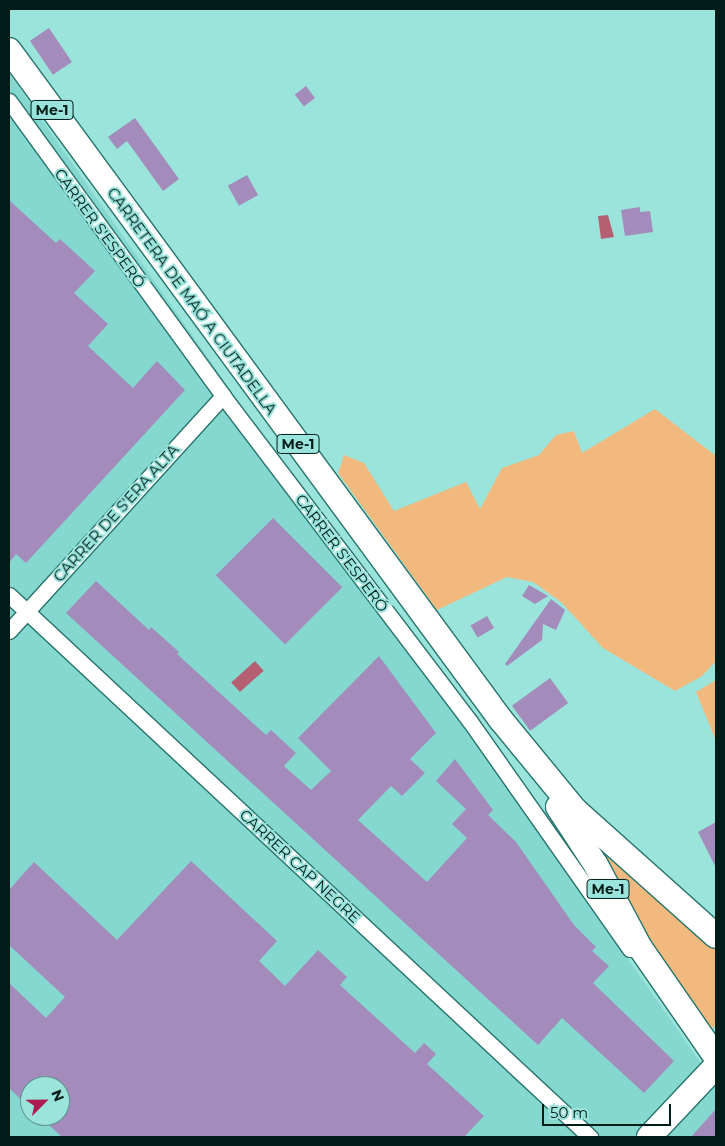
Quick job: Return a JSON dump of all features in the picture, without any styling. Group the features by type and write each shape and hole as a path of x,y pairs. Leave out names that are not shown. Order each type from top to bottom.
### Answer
{"main road":[{"name":"CARRETERA DE MAÓ A CIUTADELLA","path":"9,50 501,720 596,864 639,946 716,1057"},
{"name":"CARRETERA DE MAÓ A CIUTADELLA","path":"501,720 575,810 716,936"},
{"path":"676,899 716,925"},
{"path":"649,1137 716,1066"}],"street":[{"name":"CARRER S'ESPERÓ","path":"9,101 223,396 469,720 638,960 678,1003"},
{"name":"CARRER DE S'ERA ALTA","path":"9,631 223,396"},
{"name":"CARRER CAP NEGRE","path":"9,595 590,1137"}],"shaded area":[{"path":"9,73 716,1085 716,1137 9,1137"},
{"path":"608,215 614,237 601,239 598,216"},
{"path":"655,409 716,456 716,661 702,676 675,691 603,648 561,602 533,582 507,577 437,610 338,473 344,455 364,463 394,511 466,482 480,509 502,468 539,455 556,435 574,431 582,453"},
{"path":"255,661 264,671 240,692 231,682"},
{"path":"716,680 716,741 696,692"},
{"path":"600,851 716,948 716,1024 710,1031 651,952"}],"building":[{"path":"49,28 72,62 53,75 30,41"},
{"path":"306,86 315,98 304,106 295,94"},
{"path":"135,118 179,179 163,191 127,141 117,149 108,137"},
{"path":"247,175 258,195 239,206 228,186"},
{"path":"9,200 56,243 60,239 95,271 74,293 108,324 88,346 133,388 157,361 185,390 26,563 16,554 9,563"},
{"path":"640,207 640,212 650,211 653,232 625,236 621,210"},
{"path":"273,518 342,587 285,645 216,575"},
{"path":"96,581 149,630 151,627 179,652 177,654 266,735 271,730 296,753 284,766 311,790 331,771 298,738 379,656 436,733 410,759 425,773 402,796 391,786 358,820 427,882 467,838 452,824 466,809 436,781 455,759 493,810 488,815 516,842 574,925 596,947 592,951 609,966 593,983 674,1061 644,1093 562,1018 538,1045 66,613"},
{"path":"529,585 548,596 535,604 522,596"},
{"path":"551,599 565,610 556,630 543,624 542,640 507,666 505,664"},
{"path":"487,616 494,628 478,638 471,626"},
{"path":"550,678 568,703 530,731 512,706"},
{"path":"716,822 716,868 698,832"},
{"path":"191,861 277,941 259,961 285,986 318,950 347,977 340,985 415,1053 424,1043 436,1054 427,1064 484,1116 464,1137 62,1137 50,1126 70,1126 70,1076 20,1076 20,1098 9,1088 9,983 46,1018 65,997 9,945 9,890 34,862 117,940"},
{"path":"716,1109 716,1137 691,1137"}]}
